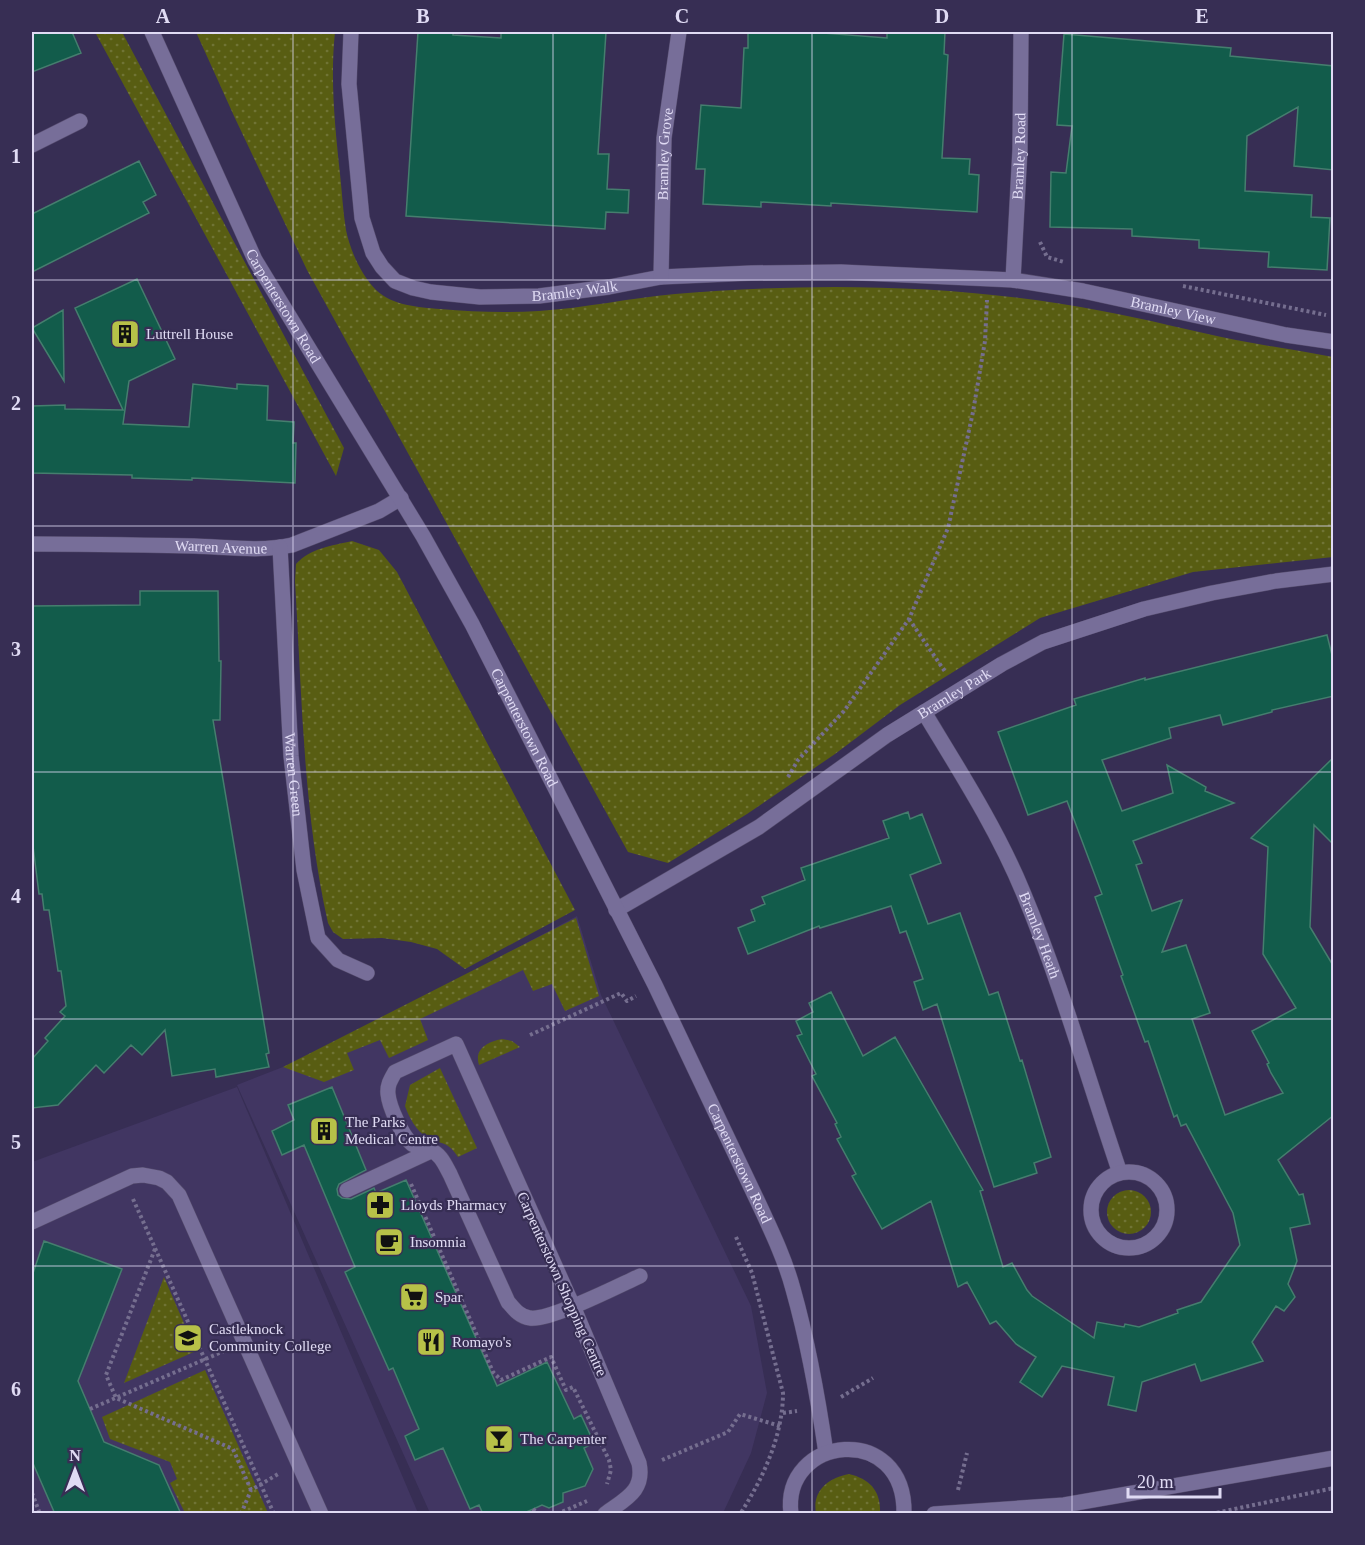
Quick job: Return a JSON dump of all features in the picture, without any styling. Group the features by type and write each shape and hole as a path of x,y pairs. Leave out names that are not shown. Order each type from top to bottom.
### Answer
{"street":[{"name":"Carpenterstown Road","path":"152,32 255,260 401,498 472,624 655,985 758,1202 793,1289 820,1409 826,1453"},
{"name":"Bramley Walk","path":"351,32 349,84 362,218 373,253 382,267 395,280 431,292 480,297 539,296 661,278 841,272 1013,279"},
{"name":"Bramley Grove","path":"661,278 664,138 679,32"},
{"name":"Bramley Road","path":"1013,279 1020,149 1021,32"},
{"path":"32,145 80,121"},
{"name":"Bramley View","path":"1013,279 1094,293 1286,335 1334,342"},
{"name":"Warren Avenue","path":"32,544 280,547 292,545 370,514 401,498"},
{"name":"Warren Green","path":"280,547 291,756 304,870 318,938 338,960 367,973"},
{"name":"Bramley Park","path":"616,910 759,827 924,711 1002,663 1049,640 1142,609 1224,590 1334,574"},
{"name":"Bramley Heath","path":"924,711 978,803 1022,891 1051,966 1120,1173"},
{"name":"Carpenterstown Shopping Centre","path":"431,1151 411,1143 404,1135 390,1102 389,1081 394,1072 456,1044 573,1306 639,1463"},
{"path":"346,1190 431,1151 441,1157 508,1302 517,1312 527,1318 540,1318 573,1306 640,1276"},
{"path":"1133,1172 1145,1175 1156,1183 1163,1193 1167,1206 1166,1218 1161,1230 1153,1240 1142,1246 1129,1248 1117,1246 1098,1232 1093,1220 1091,1208 1097,1190 1109,1178 1120,1173 1133,1172"},
{"path":"32,1222 132,1176 152,1175 167,1182 179,1195 321,1514"},
{"path":"791,1514 792,1495 800,1474 816,1458 826,1453 848,1449 859,1450 879,1458 894,1473 900,1482 904,1498 904,1514"},
{"path":"934,1514 1064,1505 1334,1458"},
{"path":"605,1514 636,1490 641,1473 639,1463"}],"path":[{"path":"1040,238 1042,250 1047,257 1074,265"},
{"path":"787,779 798,760 844,711 909,619 948,528 973,412 985,341 989,279"},
{"path":"1181,286 1334,317"},
{"path":"909,619 959,691"},
{"path":"530,1035 621,993 627,1000 655,985"},
{"path":"408,1177 493,1372 501,1380 551,1357 566,1390 573,1387 609,1460 608,1482 604,1490"},
{"path":"124,1180 274,1514"},
{"path":"736,1236 752,1273 783,1393 783,1413 780,1426 750,1498 740,1514"},
{"path":"156,1248 106,1375 116,1398 233,1449 251,1490"},
{"path":"90,1409 245,1342"},
{"path":"610,1465 655,1463 728,1432 740,1414 780,1426"},
{"path":"952,1512 967,1453"},
{"path":"241,1514 251,1490 298,1462"},
{"path":"1212,1514 1334,1488"},
{"path":"32,1493 40,1514"},
{"path":"557,1514 588,1501"},
{"path":"533,1509 538,1514"}],"shaded area":[{"path":"577,916 601,995 751,1306 767,1393 751,1453 723,1513 430,1513 237,1085 319,1053"},
{"name":"Castleknock Community College","path":"237,1087 418,1513 32,1514 32,1162"}],"green space":[{"path":"95,32 122,32 344,448 336,476"},
{"path":"196,32 335,32 334,103 346,230 353,254 361,270 376,290 398,303 452,310 514,312 556,310 658,296 728,290 835,287 942,291 1049,302 1333,357 1333,557 1193,572 1040,618 900,705 835,754 747,814 668,863 628,852 307,270"},
{"path":"352,541 379,550 397,572 575,910 465,969 437,949 411,942 382,938 343,939 333,932 328,923 308,796 295,581 296,564 315,551"},
{"path":"576,918 599,996 565,1011 552,984 533,991 523,970 420,1019 428,1040 389,1058 380,1040 347,1053 354,1070 324,1082 283,1067"},
{"path":"502,1039 512,1041 520,1047 479,1065 478,1055 483,1047"},
{"path":"440,1068 477,1148 458,1157 448,1146 419,1131 405,1106 410,1085"},
{"path":"1129,1190 1144,1197 1151,1212 1144,1227 1129,1234 1114,1227 1107,1212 1114,1197"},
{"path":"164,1277 196,1351 124,1383"},
{"path":"205,1370 268,1513 185,1513 170,1483 177,1479 170,1462 110,1439 102,1417"},
{"path":"849,1474 863,1479 873,1487 879,1498 880,1513 816,1513 815,1505 823,1487 834,1479"}],"building":[{"path":"32,32 72,32 81,53 32,72"},
{"path":"418,32 453,32 453,35 501,38 501,32 606,32 598,154 609,154 607,189 629,190 628,213 606,212 605,229 406,216"},
{"path":"748,32 810,32 887,38 887,32 945,32 944,54 948,55 942,158 970,159 969,174 979,175 977,212 831,203 831,206 761,202 761,207 703,204 705,169 696,169 701,105 741,108 744,48 748,48"},
{"path":"1064,34 1231,48 1230,56 1334,66 1334,170 1294,166 1298,107 1247,136 1245,191 1312,195 1311,217 1330,218 1327,270 1268,267 1269,252 1199,248 1199,240 1132,236 1132,229 1050,227 1051,172 1066,173 1072,126 1057,125"},
{"path":"139,161 156,195 143,202 149,213 32,272 32,214"},
{"path":"137,279 175,359 129,381 123,424 189,427 193,384 237,389 237,384 268,386 267,420 294,422 295,483 192,478 192,480 132,478 132,475 32,473 32,406 65,405 65,409 123,410 75,308"},
{"path":"63,310 64,381 32,328"},
{"path":"140,591 218,591 219,661 221,661 220,720 213,720 269,1053 266,1054 269,1067 216,1077 215,1069 172,1076 165,1030 142,1055 131,1045 104,1073 96,1065 58,1105 32,1108 32,1059 48,1041 45,1038 65,1016 60,1012 66,1006 49,910 44,910 42,894 39,894 32,838 32,606 140,605"},
{"path":"1327,635 1334,663 1334,696 1272,710 1272,712 1223,725 1220,715 1169,728 1171,738 1102,760 1122,811 1173,793 1167,765 1206,787 1205,791 1234,803 1133,841 1142,863 1136,865 1152,911 1182,900 1162,952 1186,945 1210,1013 1192,1019 1225,1115 1283,1093 1252,1031 1296,1008 1263,954 1268,847 1251,838 1334,757 1334,845 1314,825 1310,927 1334,967 1334,1115 1278,1160 1299,1195 1303,1194 1310,1224 1290,1228 1297,1261 1288,1284 1295,1297 1284,1311 1276,1306 1252,1342 1263,1361 1201,1381 1195,1364 1142,1382 1136,1411 1108,1405 1114,1377 1062,1366 1042,1397 1020,1382 1036,1357 1016,1344 996,1321 990,1324 967,1282 958,1287 931,1201 882,1229 852,1176 856,1174 837,1139 841,1137 835,1124 837,1123 812,1076 816,1074 797,1036 802,1034 796,1021 813,1012 809,1003 831,992 863,1056 895,1037 983,1190 980,1191 1003,1267 1012,1263 1032,1296 1094,1338 1097,1322 1139,1327 1201,1302 1240,1245 1233,1213 1186,1124 1181,1126 1177,1115 1174,1117 1148,1041 1145,1042 1121,976 1123,975 1095,897 1102,894 1067,801 1028,815 998,732 1076,705 1074,699 1145,678 1145,680"},
{"path":"908,812 910,819 922,814 941,863 910,875 928,924 960,913 989,995 998,992 1020,1061 1022,1060 1051,1157 1034,1163 1037,1173 994,1187 937,1004 923,1010 914,982 923,979 906,931 900,933 891,906 820,928 819,926 748,954 738,928 755,921 751,910 765,904 762,897 805,880 801,868 889,838 883,821"},
{"path":"332,1087 366,1170 339,1184 338,1195 351,1199 374,1188 376,1193 406,1180 497,1386 547,1362 574,1419 581,1415 594,1443 584,1448 593,1469 585,1486 563,1493 563,1502 549,1508 542,1505 522,1514 483,1514 479,1505 470,1509 443,1448 415,1460 405,1436 419,1429 393,1368 389,1370 345,1272 355,1267 304,1145 282,1155 272,1131 294,1120 288,1105"},
{"path":"44,1241 122,1269 78,1381 104,1442 159,1465 181,1514 55,1514 32,1461 32,1276"}],"place":[{"name":"Luttrell House","path":"125,334"},
{"name":"The Parks Medical Centre","path":"324,1131"},
{"name":"Lloyds Pharmacy","path":"380,1205"},
{"name":"Insomnia","path":"389,1242"},
{"name":"Spar","path":"414,1297"},
{"name":"Castleknock Community College","path":"188,1338"},
{"name":"Romayo's","path":"431,1342"},
{"name":"The Carpenter","path":"499,1439"}]}
